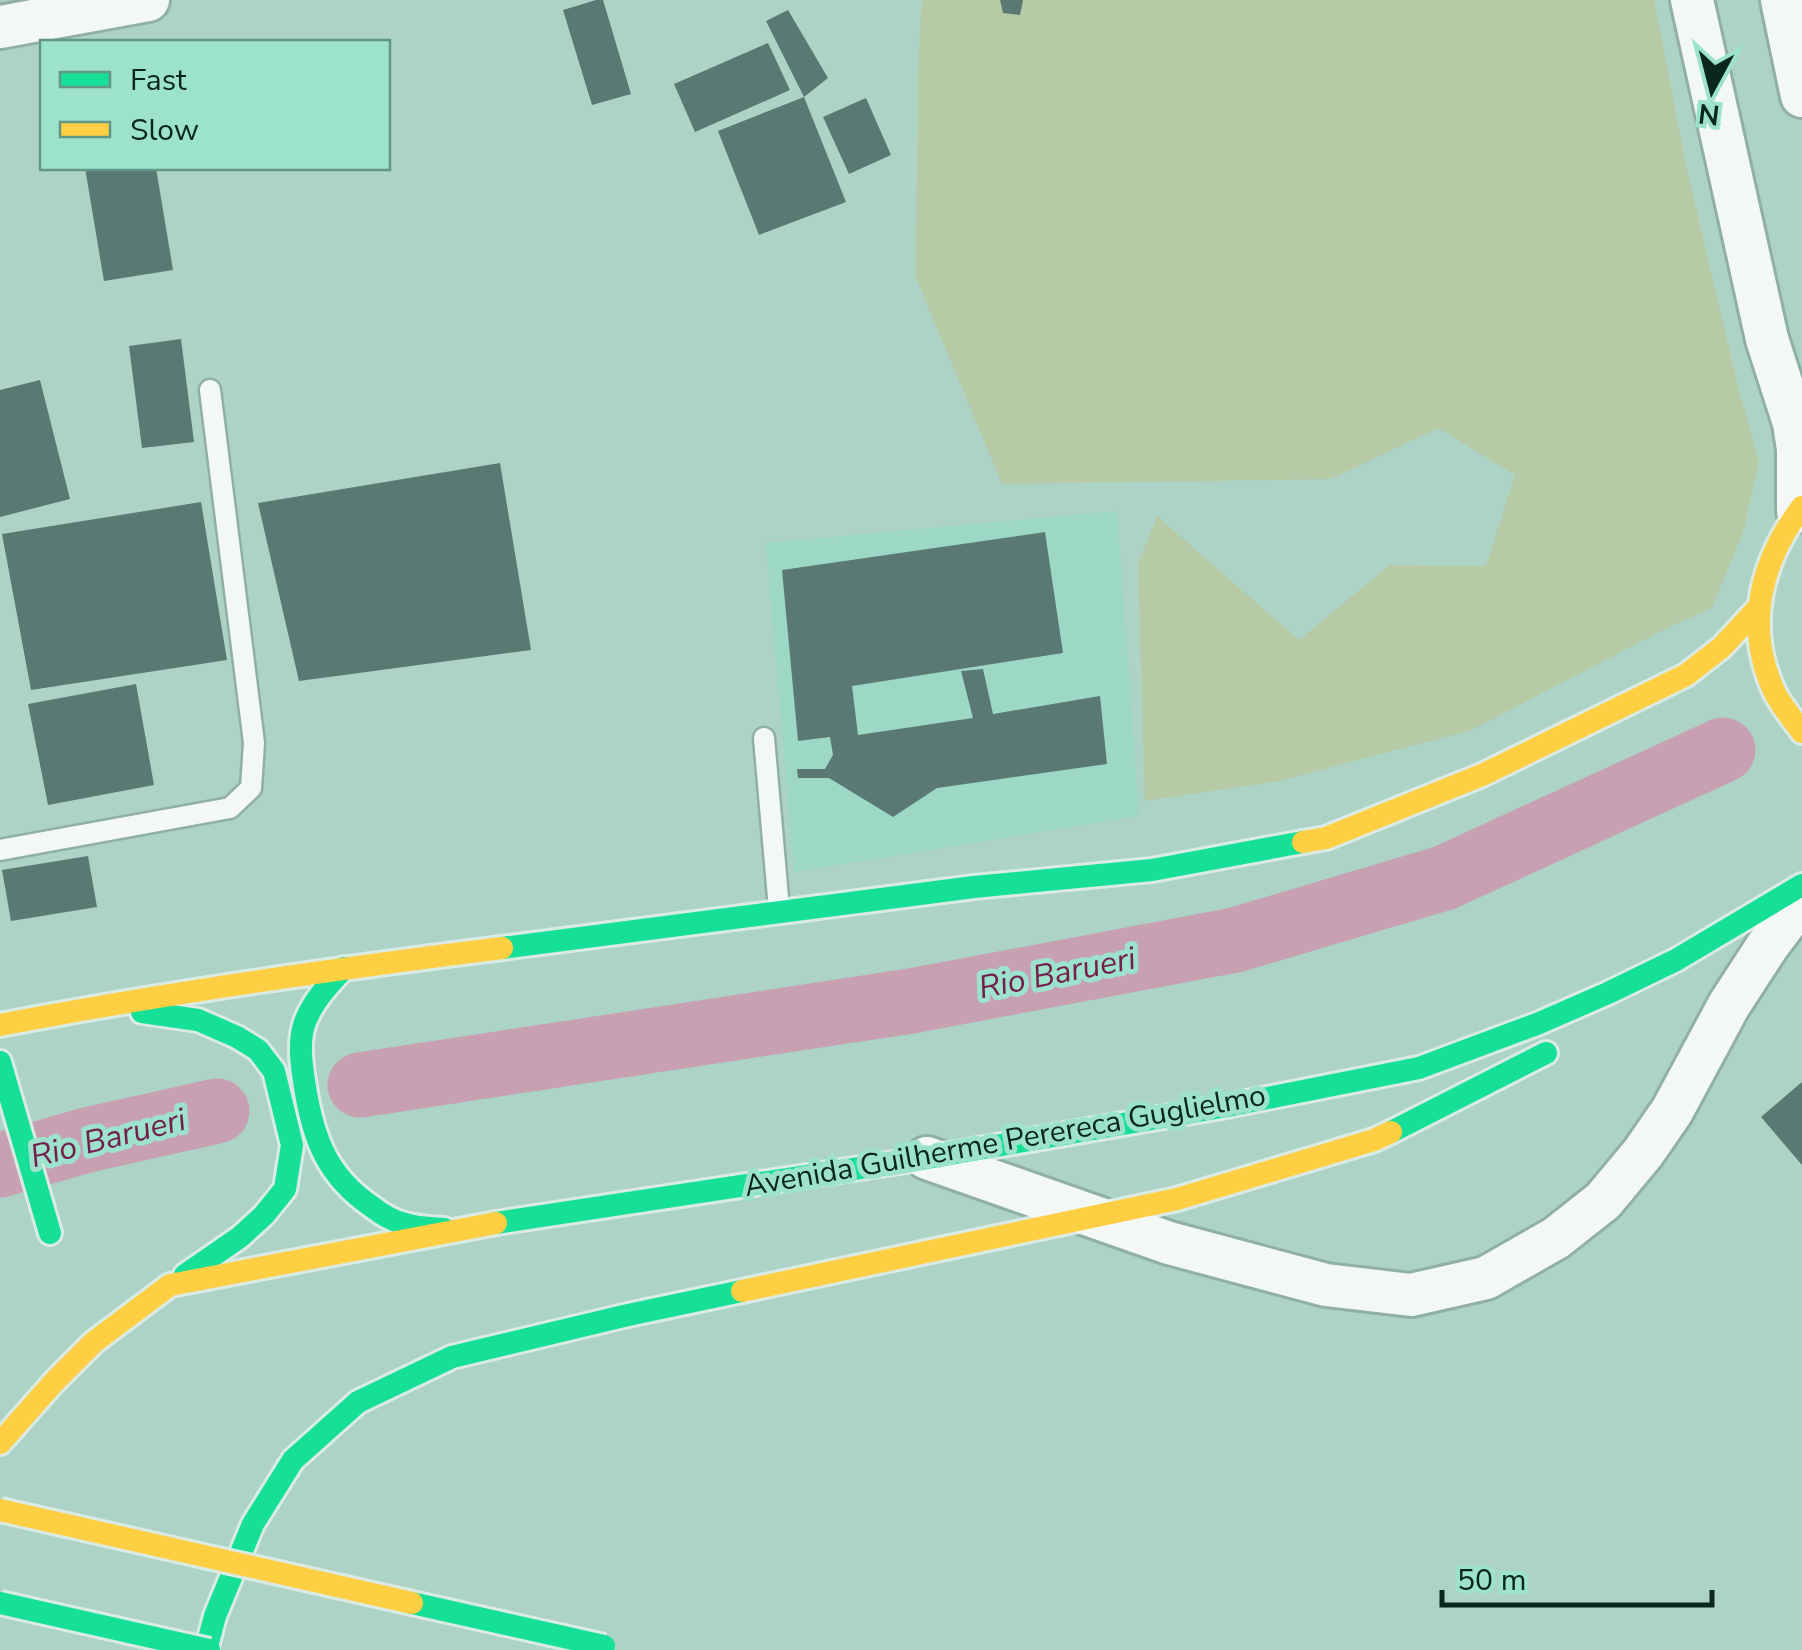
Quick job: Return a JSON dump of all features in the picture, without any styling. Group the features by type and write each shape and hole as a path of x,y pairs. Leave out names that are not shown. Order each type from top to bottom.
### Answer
{"main road":[{"path":"1800,509 1775,546 1764,576 1759,634 1772,687 1802,732"},
{"path":"0,1025 344,968 974,887 1152,870 1326,838 1482,775 1686,675 1722,648 1759,607"},
{"name":"Avenida Guilherme Perereca Guglielmo","path":"170,1286 450,1230 926,1158 1227,1106 1418,1068 1608,993 1789,900 1802,884"},
{"path":"1650,998 1789,900"},
{"path":"344,968 321,992 303,1028 302,1076 313,1125 327,1162 357,1197 400,1224 450,1230"},
{"name":"Avenida Guilherme Perereca Guglielmo","path":"0,1444 94,1342 240,1237 285,1189 292,1146 274,1070 258,1050 238,1036 198,1020 100,1006"},
{"path":"0,1603 208,1650 215,1616 254,1524 293,1460 358,1402 452,1357 628,1314 1177,1200 1374,1140 1568,1042"},
{"path":"4,1073 50,1234"},
{"path":"0,1510 604,1646"}],"street":[{"path":"0,27 148,0"},
{"path":"1692,0 1767,340 1794,423 1800,509"},
{"path":"1782,0 1802,96"},
{"path":"926,1158 1169,1244 1326,1285 1411,1295 1486,1278 1556,1238 1603,1200 1643,1153 1672,1111 1729,1005 1768,945 1789,900"}],"lane":[{"path":"0,850 230,808 251,788 254,743 210,390"},
{"path":"764,738 780,912"}],"shaded area":[{"path":"922,0 1654,0 1687,170 1759,462 1743,532 1712,608 1471,730 1279,781 1145,801 1138,564 1157,516 1299,640 1390,565 1486,566 1515,475 1438,428 1331,479 1002,484 916,278"},
{"path":"1117,511 1139,816 794,872 766,543"}],"building":[{"path":"603,0 631,94 592,105 563,10"},
{"path":"1000,0 1023,0 1020,15 1003,13"},
{"path":"788,10 828,78 804,97 766,21"},
{"path":"768,43 790,90 695,132 674,84"},
{"path":"804,97 846,202 759,235 718,131"},
{"path":"866,98 891,155 849,174 823,117"},
{"path":"85,170 156,170 173,270 104,281"},
{"path":"181,339 194,442 142,448 129,346"},
{"path":"40,380 70,499 0,517 0,390"},
{"path":"500,463 531,650 299,681 258,503"},
{"path":"201,502 227,660 31,690 2,534"},
{"path":"1045,532 1063,653 852,686 858,735 973,718 961,671 983,669 993,714 1100,696 1107,764 937,788 893,817 829,778 798,778 797,769 825,769 833,755 830,737 798,741 782,570"},
{"path":"136,684 154,785 48,805 28,704"},
{"path":"88,856 97,907 11,921 2,870"},
{"path":"1802,1082 1802,1165 1761,1117"}],"waterway":[{"name":"Rio Barueri","path":"360,1085 911,1001 1235,940 1444,878 1723,750"},
{"name":"Rio Barueri","path":"0,1165 87,1140 217,1111"}],"traffic: fast":[{"path":"502,948 974,887 1152,870 1303,842"},
{"path":"496,1223 926,1158 1419,1068 1608,993 1676,960 1802,885"},
{"path":"344,968 316,1002 302,1033 308,1106 318,1139 343,1182 375,1209 405,1224 444,1229"},
{"path":"142,1012 198,1020 258,1050 274,1071 292,1145 285,1189 264,1215 240,1237 185,1275"},
{"path":"1391,1132 1546,1053"},
{"path":"0,1062 50,1233"},
{"path":"206,1650 215,1616 253,1524 293,1460 358,1402 452,1357 742,1291"},
{"path":"0,1603 209,1650"},
{"path":"412,1603 604,1646"}],"traffic: slow":[{"path":"1802,507 1767,573 1759,620 1766,669 1778,698 1802,732"},
{"path":"1303,842 1326,838 1482,775 1686,675 1722,647 1759,607"},
{"path":"0,1025 250,982 502,948"},
{"path":"742,1291 1177,1199 1391,1132"},
{"path":"0,1443 94,1342 170,1285 496,1223"},
{"path":"0,1510 412,1603"}]}
